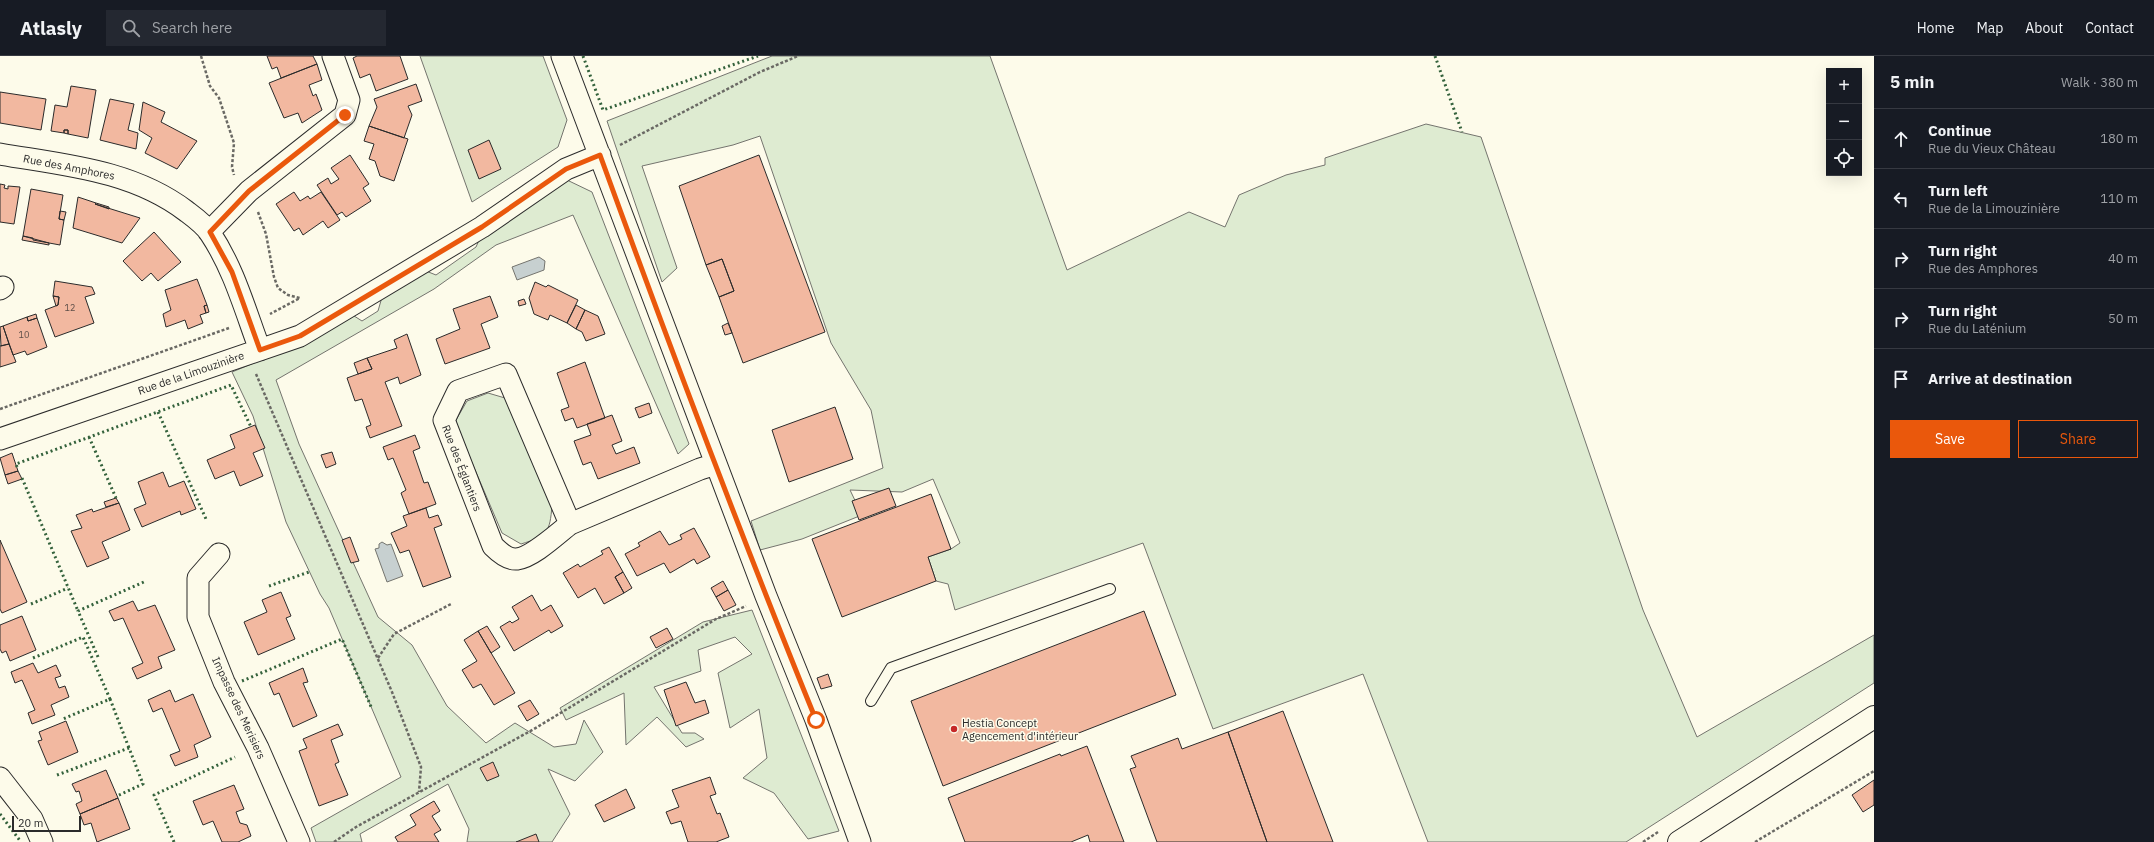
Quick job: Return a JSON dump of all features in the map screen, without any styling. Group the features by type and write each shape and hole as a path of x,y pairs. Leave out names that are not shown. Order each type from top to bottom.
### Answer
{"street":[{"path":"210,232 249,191 345,115 349,100 333,56"},
{"path":"562,56 647,285 766,596 816,720 860,842"},
{"name":"Rue des Amphores","path":"0,154 111,174 168,198 197,219 210,232 232,272 249,321 255,352"},
{"name":"Rue de la Limouzinière","path":"0,439 300,336 482,227 566,169 600,155"},
{"name":"Rue des Églantiers","path":"570,524 506,374 458,391 444,420 493,546 502,555 517,559 536,550 570,524 700,469 716,464"},
{"name":"Impasse des Merisiers","path":"219,554 198,578 198,617 224,682 258,748 299,842"},
{"path":"1679,842 1874,717"},
{"path":"0,778 32,819 42,842"}],"lane":[{"path":"871,701 892,668 1110,589"}],"path":[{"path":"600,155 760,72 798,56"},
{"path":"0,409 249,321"},
{"path":"255,352 257,377 377,659 421,767 419,792"},
{"path":"334,842 419,792 534,729 716,619 766,596"},
{"path":"377,659 394,634 451,604"},
{"path":"1755,842 1874,771"}],"green space":[{"path":"420,56 543,56 567,120 558,147 472,202"},
{"path":"772,56 990,56 1067,270 1189,212 1225,227 1239,195 1286,175 1325,165 1325,158 1426,124 1481,137 1643,610 1697,737 1874,635 1874,683 1626,842 1428,842 1363,674 1213,729 1143,543 955,610 948,584 936,581 928,557 951,549 960,543 933,479 902,492 850,490 862,515 802,539 760,550 751,521 883,468 871,410 831,343 760,136 733,145 642,166 677,268 662,282 607,121"},
{"path":"567,180 592,192 689,444 678,454 573,215 496,245 434,289 276,380 299,444 378,617 412,645 447,706 486,743 515,723 554,747 576,744 584,720 603,752 575,781 548,769 570,814 552,842 467,842 469,829 448,784 360,834 362,842 316,842 311,828 401,777 329,608 320,594 286,522 253,416 232,372 276,354 351,314 362,321 378,311 382,297 426,271 436,275 476,247 480,238"},
{"path":"488,393 505,398 552,505 550,522 546,532 542,536 521,544 502,533 458,430 456,420 467,401"},
{"path":"752,610 839,831 808,839 774,793 743,778 767,758 759,709 730,728 718,673 752,654 735,637 698,650 701,671 654,687 682,733 695,733 704,739 686,747 657,717 626,745 624,693 566,720 560,708 703,622"}],"shaded area":[{"path":"539,257 545,261 544,270 517,280 512,267"},
{"path":"382,542 387,545 391,544 403,576 387,582 375,549 379,548 379,544"}],"building":[{"path":"267,56 313,56 317,64 281,78 277,67 272,69"},
{"path":"357,56 400,56 408,79 376,91 370,74 360,78 353,58"},
{"path":"317,64 322,80 309,85 313,96 316,94 322,110 302,123 298,113 284,118 269,83"},
{"path":"416,84 422,101 408,106 412,115 404,138 369,126 377,107 374,99"},
{"path":"71,86 96,90 88,138 68,134 68,130 64,130 64,133 51,131 55,105 67,107"},
{"path":"0,92 46,99 41,130 0,123"},
{"path":"110,99 134,104 128,130 138,133 136,149 100,140"},
{"path":"143,102 165,112 161,122 197,141 177,169 145,153 152,138 139,130"},
{"path":"369,126 408,139 394,181 380,176 375,161 369,159 374,144 364,141"},
{"path":"64,130 68,130 68,134 64,133"},
{"path":"489,140 501,169 479,179 468,150"},
{"path":"350,155 369,184 363,188 371,201 346,217 342,212 337,215 317,185 328,178 331,184 339,179 331,168"},
{"path":"759,155 825,332 743,363 719,297 734,291 722,259 706,265 679,186"},
{"path":"0,184 5,185 4,188 8,189 8,186 20,187 14,224 0,222"},
{"path":"31,189 63,195 59,219 64,220 60,245 33,240 33,238 23,236"},
{"path":"294,192 300,201 308,196 310,199 321,192 340,220 328,228 323,221 303,235 299,228 294,231 276,204"},
{"path":"78,197 140,218 122,243 73,228"},
{"path":"95,204 109,207 109,209"},
{"path":"60,211 66,212 64,220 59,219"},
{"path":"154,232 181,262 158,281 151,273 142,281 123,261"},
{"path":"23,236 49,243 49,245 22,240"},
{"path":"722,259 734,291 719,297 706,265"},
{"path":"197,279 207,305 204,306 206,313 200,315 203,323 188,329 185,320 166,327 163,314 171,310 165,290"},
{"path":"55,281 92,287 95,294 85,297 94,323 55,337 45,310 58,305 59,297 53,296"},
{"path":"535,282 546,287 548,285 578,300 567,323 550,315 548,320 534,314 529,298"},
{"path":"53,296 59,297 58,305 56,306"},
{"path":"490,296 498,317 481,324 490,348 445,364 436,339 460,329 453,309"},
{"path":"524,299 526,304 519,306 518,301"},
{"path":"207,305 209,312 206,313 204,306"},
{"path":"576,305 585,310 576,329 567,323"},
{"path":"585,310 598,316 605,334 586,341 582,332 576,329"},
{"path":"36,314 37,318 28,321 27,317"},
{"path":"27,317 28,321 37,318 47,347 27,355 25,351 13,355 3,326"},
{"path":"728,323 732,333 725,335 722,326"},
{"path":"3,326 9,344 1,346 0,327"},
{"path":"407,334 421,375 400,384 398,377 385,382 402,426 370,438 366,427 371,425 362,399 355,401 347,378 372,369 367,358 397,348 394,340"},
{"path":"9,344 16,362 0,367 0,346"},
{"path":"367,358 372,369 358,374 354,363"},
{"path":"585,362 605,418 577,428 573,418 565,421 561,410 569,407 557,373"},
{"path":"649,403 652,413 639,418 635,408"},
{"path":"835,407 853,459 789,482 772,430"},
{"path":"612,415 622,441 612,445 616,454 634,447 640,463 598,479 591,462 583,465 574,441 591,435 587,424"},
{"path":"255,425 265,448 253,453 263,476 240,486 234,471 215,479 207,460 235,448 230,435"},
{"path":"415,435 420,448 413,451 424,483 428,482 436,504 409,514 401,493 406,490 393,458 388,460 383,447"},
{"path":"332,452 336,464 326,468 321,455"},
{"path":"12,453 18,471 5,475 0,458"},
{"path":"18,471 22,479 8,484 5,475"},
{"path":"163,472 169,487 184,481 196,509 181,515 180,511 142,527 134,509 146,504 138,482"},
{"path":"889,488 896,506 859,520 852,501"},
{"path":"931,494 951,549 928,557 936,581 842,617 812,539"},
{"path":"116,498 119,503 106,507 104,502"},
{"path":"119,503 130,530 102,542 109,558 87,567 71,531 82,528 76,515 92,509 93,512"},
{"path":"426,508 429,518 438,515 442,525 434,528 451,577 423,587 409,550 400,553 391,533 407,526 403,516"},
{"path":"694,528 710,557 697,564 694,559 670,573 664,563 637,576 625,554 640,546 638,543 660,531 669,545 682,539 680,535"},
{"path":"350,537 359,561 351,563 342,540"},
{"path":"0,540 27,602 2,613 0,609"},
{"path":"609,547 623,572 615,577 624,593 604,604 595,588 578,598 563,573 578,564 580,567 603,554 601,551"},
{"path":"623,572 632,588 624,593 615,577"},
{"path":"723,581 728,590 716,597 711,588"},
{"path":"728,590 736,605 724,611 716,597"},
{"path":"281,592 291,616 286,618 295,639 258,655 244,622 267,612 262,600"},
{"path":"532,595 541,611 551,605 563,626 551,633 549,630 514,651 500,627 510,621 512,623 519,619 512,607"},
{"path":"133,601 138,611 155,605 175,650 158,657 162,668 137,679 132,668 143,663 123,618 114,621 109,611"},
{"path":"1144,611 1176,695 943,786 911,701"},
{"path":"22,616 36,650 10,661 6,651 2,653 0,649 0,625"},
{"path":"487,626 500,647 491,653 478,631"},
{"path":"667,628 673,639 656,648 650,637"},
{"path":"478,631 515,693 494,705 481,684 473,688 462,670 477,661 464,640"},
{"path":"33,663 38,673 56,665 61,676 55,678 59,688 65,686 69,697 51,705 55,715 32,724 28,713 35,710 22,680 15,683 11,672"},
{"path":"303,668 308,682 303,683 317,716 293,727 279,693 274,695 269,683"},
{"path":"828,674 832,686 821,689 817,678"},
{"path":"686,682 695,703 705,700 709,713 676,726 664,690"},
{"path":"170,690 175,702 193,694 211,737 194,745 198,757 175,766 170,755 180,751 162,708 153,712 148,700"},
{"path":"530,700 539,714 527,721 518,706"},
{"path":"1283,711 1333,842 1267,842 1228,732"},
{"path":"66,721 78,752 48,765 38,741 42,740 39,732"},
{"path":"338,724 343,735 331,740 339,762 335,764 348,795 319,806 299,751 307,748 303,739"},
{"path":"1228,732 1267,842 1157,842 1130,769 1136,767 1131,756 1178,738 1182,749"},
{"path":"1087,746 1124,842 1090,842 1088,835 1071,842 965,842 948,798 1060,754 1061,756"},
{"path":"493,762 499,776 487,781 480,768"},
{"path":"106,770 118,798 80,814 76,804 82,801 79,791 76,792 72,784"},
{"path":"710,777 716,794 710,796 717,814 720,813 729,837 716,842 688,842 681,821 671,824 666,812 679,807 672,790"},
{"path":"1874,780 1874,805 1863,812 1852,795"},
{"path":"234,785 244,809 236,812 240,823 247,825 251,836 238,842 222,842 213,821 203,825 193,801"},
{"path":"626,789 635,808 604,822 595,805"},
{"path":"118,798 130,829 97,842 91,823 84,825 80,814"},
{"path":"434,801 440,811 432,816 441,830 434,834 439,842 398,842 395,837 416,825 410,815"},
{"path":"536,834 539,842 516,842"}],"hedge":[{"path":"583,56 603,110 758,56"},
{"path":"1435,56 1462,132"},
{"path":"17,467 16,464 231,385 251,427"},
{"path":"158,412 206,519"},
{"path":"89,437 116,498"},
{"path":"22,478 78,611"},
{"path":"269,586 309,572"},
{"path":"98,657 78,611 146,581"},
{"path":"31,604 68,588"},
{"path":"33,658 83,637 110,699 63,719"},
{"path":"242,681 342,639 372,709"},
{"path":"110,699 129,748"},
{"path":"57,775 129,748 143,784 117,796"},
{"path":"174,842 154,795 235,757"},
{"path":"0,814 21,842"}],"place":[{"name":"Hestia Concept Agencement d'intérieur","path":"954,729"}],"route":[{"path":"345,115 249,191 210,232 232,272 260,350 300,336 482,227 566,169 600,155 647,285 766,596 816,720"}]}
